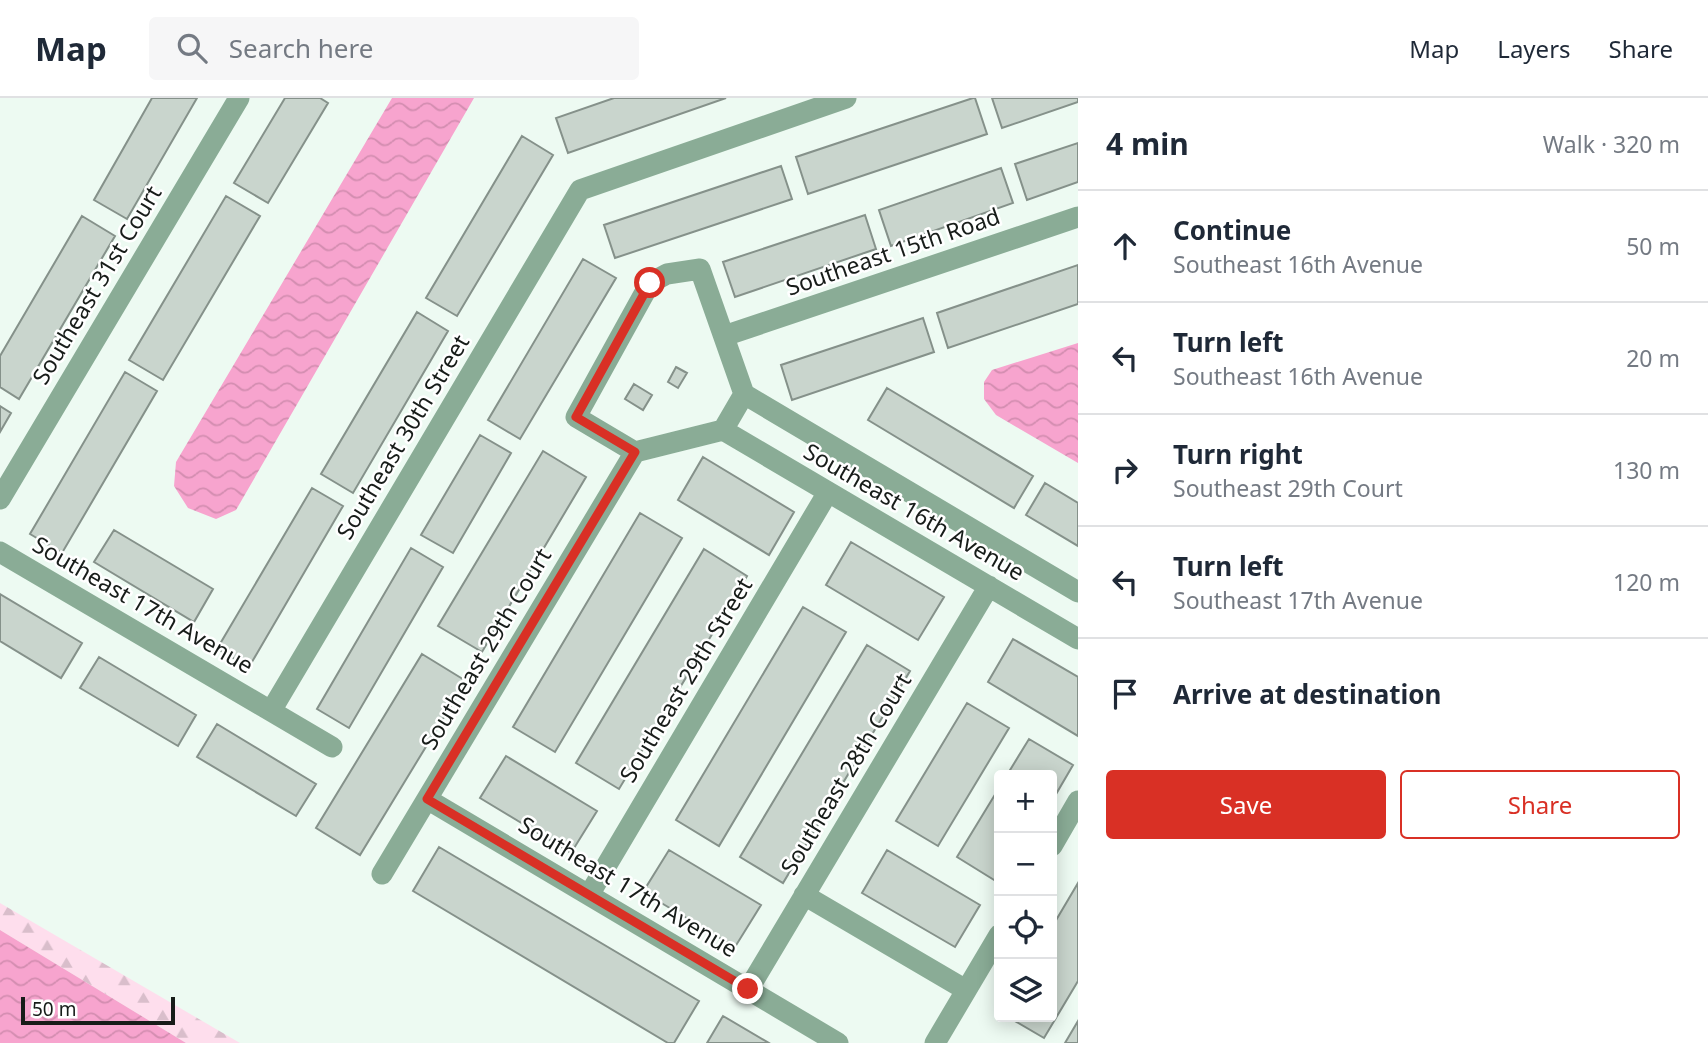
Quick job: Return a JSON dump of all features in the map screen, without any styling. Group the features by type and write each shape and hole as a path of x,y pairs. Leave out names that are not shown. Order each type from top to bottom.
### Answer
{"street":[{"name":"Southeast 31st Court","path":"0,499 239,98"},
{"name":"Southeast 30th Street","path":"271,710 580,190 846,98"},
{"name":"Southeast 15th Road","path":"724,337 1078,217"},
{"path":"700,269 724,337 744,394 723,430 635,452 576,417 650,283 667,274 700,269"},
{"name":"Southeast 16th Avenue","path":"744,394 1078,592"},
{"name":"Southeast 16th Avenue","path":"723,430 1078,639"},
{"name":"Southeast 29th Court","path":"382,874 635,452"},
{"name":"Southeast 29th Street","path":"589,895 828,492"},
{"name":"Southeast 17th Avenue","path":"0,552 332,747"},
{"name":"Southeast 28th Court","path":"748,989 989,586"},
{"name":"Southeast 17th Avenue","path":"427,799 838,1043"},
{"path":"1057,837 1078,801"},
{"path":"804,895 966,990"},
{"path":"936,1043 994,943"}],"green space":[{"path":"0,903 240,1043 186,1043 0,930"}],"water":[{"path":"392,98 474,98 236,510 216,519 188,508 174,486 176,462"},
{"path":"1078,343 1078,463 996,415 984,399 984,382 992,370"},
{"path":"0,930 186,1043 0,1043"}],"building":[{"path":"152,98 197,98 127,219 94,200"},
{"path":"285,98 320,98 328,103 268,203 234,183"},
{"path":"614,98 726,98 568,153 556,118"},
{"path":"973,98 987,134 808,194 796,157"},
{"path":"992,98 1078,98 1078,102 1002,128"},
{"path":"522,136 553,155 457,316 426,298"},
{"path":"1078,143 1078,182 1027,200 1015,164"},
{"path":"781,166 792,199 615,258 604,225"},
{"path":"1001,168 1013,203 891,246 879,210"},
{"path":"226,196 260,216 163,380 129,360"},
{"path":"865,215 876,249 735,297 723,262"},
{"path":"82,216 115,236 19,399 0,387 0,356"},
{"path":"583,259 616,278 520,439 488,420"},
{"path":"1078,265 1078,304 948,348 937,313"},
{"path":"417,312 448,331 353,493 321,474"},
{"path":"923,318 934,352 792,400 781,365"},
{"path":"676,367 687,373 678,388 668,382"},
{"path":"125,372 157,391 62,553 30,534"},
{"path":"634,384 652,395 643,410 625,399"},
{"path":"887,388 1033,476 1014,508 868,420"},
{"path":"0,406 11,413 0,432"},
{"path":"480,435 511,453 453,553 421,535"},
{"path":"543,451 586,477 482,652 438,626"},
{"path":"703,457 794,512 769,555 678,500"},
{"path":"1045,483 1078,503 1078,546 1026,515"},
{"path":"312,488 343,506 249,667 217,649"},
{"path":"640,513 682,538 555,752 513,727"},
{"path":"114,530 213,589 194,622 94,562"},
{"path":"851,542 944,597 918,640 826,585"},
{"path":"411,548 443,567 349,728 317,709"},
{"path":"704,549 747,576 619,789 576,763"},
{"path":"0,594 82,643 61,678 0,641"},
{"path":"803,607 846,632 719,846 676,820"},
{"path":"1013,639 1078,677 1078,736 988,682"},
{"path":"867,645 910,671 783,883 740,857"},
{"path":"422,654 466,681 360,855 316,828"},
{"path":"99,657 196,715 178,746 80,688"},
{"path":"967,703 1009,728 938,846 896,821"},
{"path":"217,724 316,784 296,816 197,757"},
{"path":"1029,739 1073,765 1057,792 1057,770 1010,770"},
{"path":"506,756 597,811 571,853 480,798"},
{"path":"994,796 994,880 957,857"},
{"path":"439,847 699,1001 674,1043 668,1043 413,891"},
{"path":"669,850 761,905 735,947 643,892"},
{"path":"887,850 980,905 955,947 862,893"},
{"path":"1078,883 1078,981 1057,1016 1057,959 1057,919"},
{"path":"723,1016 769,1043 707,1043"},
{"path":"1078,1021 1078,1043 1065,1043"},
{"path":"1017,1022 1054,1022 1044,1038"}],"route":[{"path":"650,283 576,417 635,452 427,799 748,989"}]}
